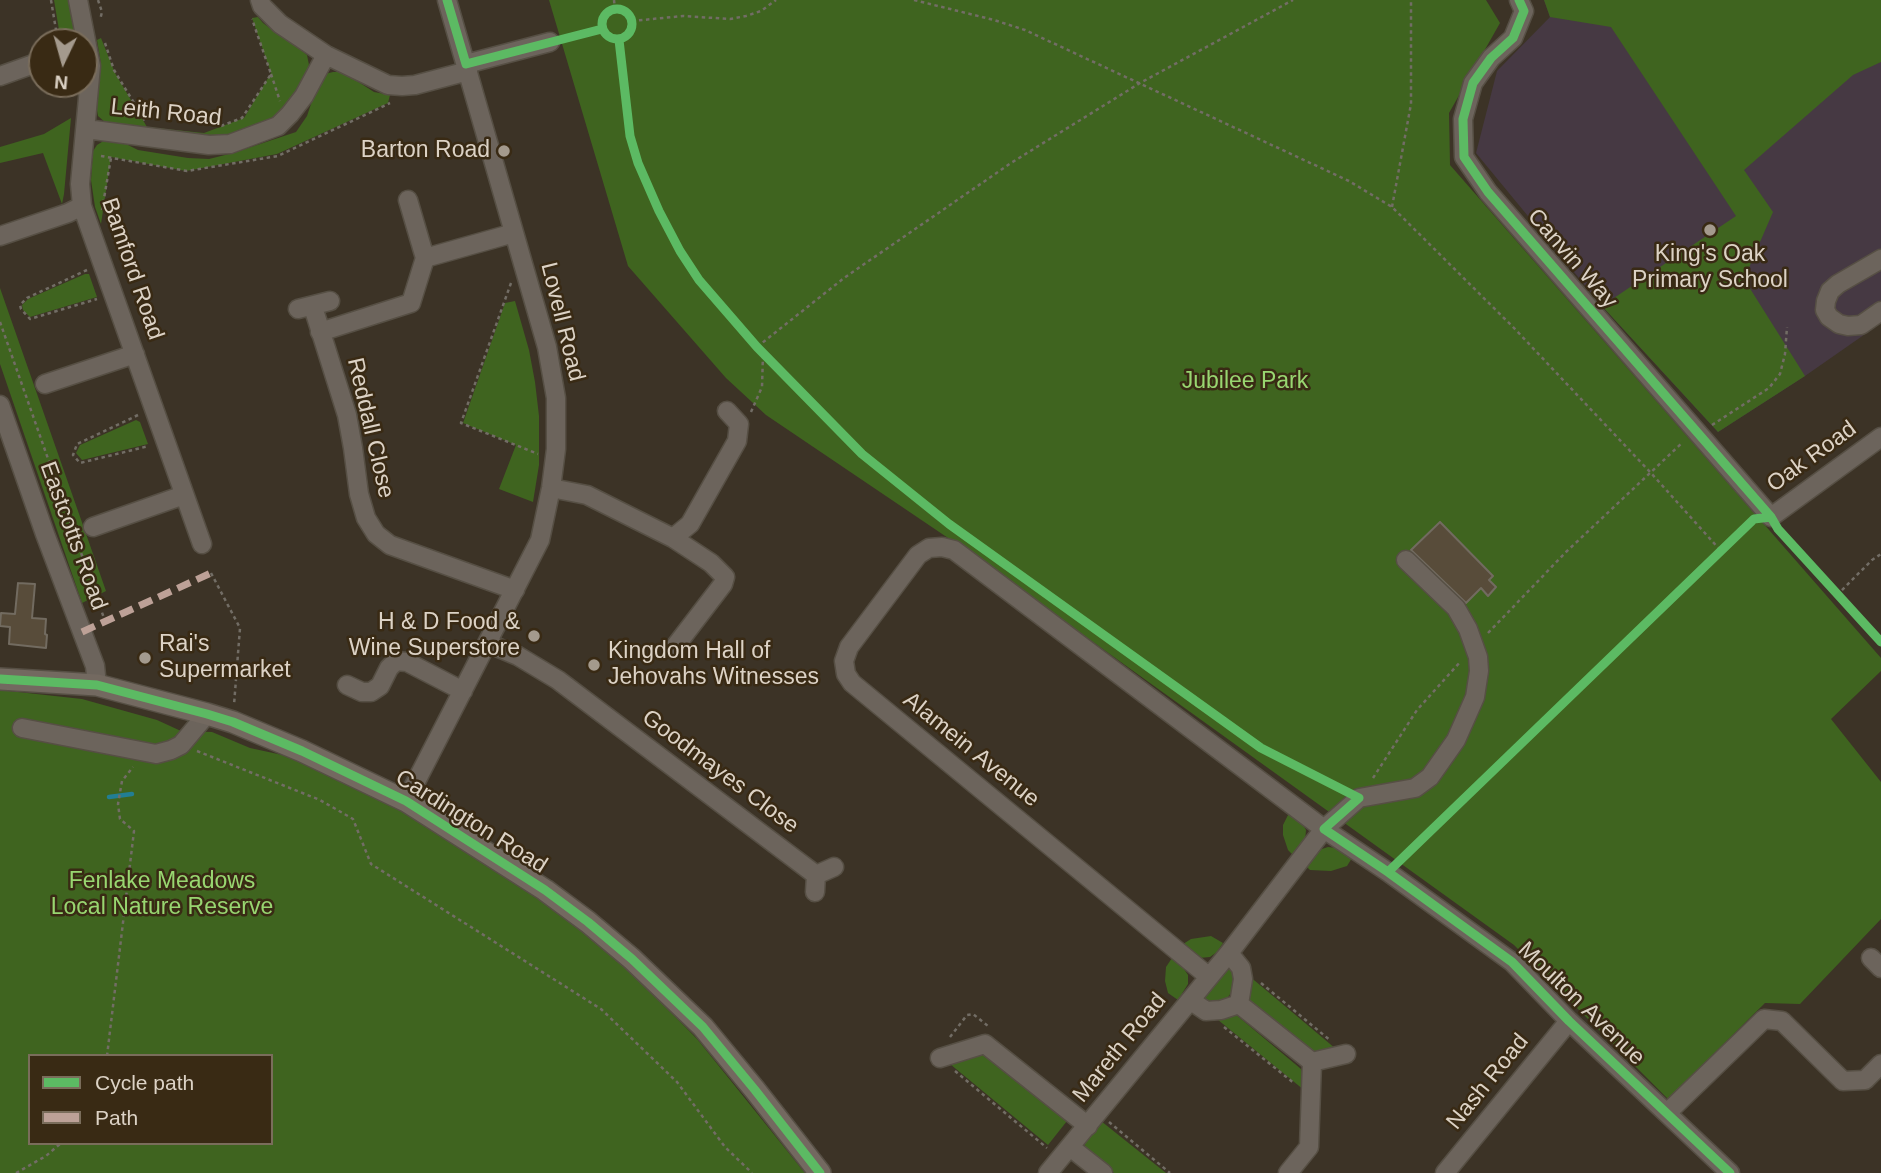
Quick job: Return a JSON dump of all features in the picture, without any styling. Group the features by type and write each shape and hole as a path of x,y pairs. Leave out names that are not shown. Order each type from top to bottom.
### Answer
{"main road":[{"name":"Cardington Road","path":"0,680 97,685 207,714 302,751 406,801 545,890 632,959 703,1027 820,1173"}],"street":[{"name":"Bamford Road","path":"78,0 83,28"},
{"name":"Lovell Road","path":"406,801 540,540 555,460 555,398 547,347 447,0"},
{"name":"Canvin Way","path":"1519,0 1524,11 1513,38 1491,58 1473,83 1463,119 1464,157 1488,192 1771,517"},
{"path":"254,4 262,6 280,24 326,55 388,85 415,85 550,42"},
{"name":"Leith Road","path":"86,129 209,145 230,144 278,126 304,96 326,55"},
{"path":"0,76 28,66"},
{"name":"Bamford Road","path":"90,98 80,184 82,206 202,544"},
{"path":"320,332 411,303 425,258 408,200"},
{"path":"0,236 82,206"},
{"path":"425,258 514,233"},
{"path":"1881,259 1830,291 1825,310 1829,317 1839,324 1848,326 1861,325 1881,311"},
{"name":"Reddall Close","path":"313,306 347,415 354,447 359,494 366,518 376,534 390,545 515,590"},
{"path":"45,384 135,354"},
{"name":"Eastcotts Road","path":"0,405 7,450 44,534 94,666 97,685"},
{"path":"673,538 690,524 737,441 733,417"},
{"name":"Oak Road","path":"1771,517 1881,438"},
{"path":"551,488 587,495 673,538 725,577 723,584 674,648"},
{"path":"93,527 184,495"},
{"name":"Alamein Avenue","path":"954,551 942,547 929,548 918,555 849,647 844,661 846,674 852,683 1208,976"},
{"name":"Moulton Avenue","path":"954,551 1324,829 1512,962 1569,1021 1730,1173"},
{"path":"1359,799 1415,788 1430,776 1456,740 1475,697 1479,671 1475,646 1468,629 1456,608 1406,560"},
{"name":"Goodmayes Close","path":"487,643 518,656 558,680 816,883 834,867"},
{"path":"347,685 362,692 371,692 380,686 389,668 396,661 407,662 463,691"},
{"path":"22,728 156,754 181,745 207,714"},
{"name":"Mareth Road","path":"1048,1173 1229,953 1324,829 1359,799"},
{"path":"1229,953 1241,968 1243,979 1239,1004 1312,1062"},
{"name":"Mareth Road","path":"1190,1000 1206,1011 1221,1010 1239,1004"},
{"path":"1667,1113 1764,1019 1782,1021 1843,1081 1865,1080 1881,1064"},
{"name":"Nash Road","path":"1445,1173 1569,1021"},
{"name":"Mareth Road","path":"940,1058 985,1044 1093,1120"},
{"path":"1312,1062 1346,1054"},
{"path":"1289,1173 1309,1147 1312,1062"},
{"path":"1070,1147 1103,1173"}],"path":[{"path":"51,0 56,28"},
{"path":"97,0 102,12 99,25"},
{"path":"621,14 730,19 761,10 776,0"},
{"path":"914,0 1025,30 1349,181 1392,207 1513,327 1721,551"},
{"path":"757,347 844,278 1011,163 1140,83 1293,0"},
{"path":"1392,207 1411,104 1411,0"},
{"path":"254,4 271,74 287,117"},
{"path":"103,36 114,70 148,126"},
{"path":"217,128 242,118 271,74"},
{"path":"93,235 100,223 111,158"},
{"path":"523,264 515,272 461,423 555,460"},
{"path":"88,270 27,298 20,305 21,309 30,319 100,298"},
{"path":"0,322 105,621"},
{"path":"1359,799 1417,710 1566,552 1696,431 1711,425 1769,388 1780,374 1787,327"},
{"path":"733,417 753,410 762,387 763,354 748,337"},
{"path":"757,347 776,366"},
{"path":"142,414 77,443 73,454 80,463 153,445"},
{"path":"1711,560 1729,543"},
{"path":"1837,595 1881,554"},
{"path":"211,573 240,628 233,722"},
{"path":"1829,585 1846,604"},
{"path":"181,745 320,800 353,819 372,864 601,1009 677,1082 725,1147 752,1173"},
{"path":"107,1054 134,831 120,819 118,804 122,782 134,767"},
{"path":"1093,1120 1170,1173"},
{"path":"16,1173 46,1156 59,1145"}],"shaded area":[{"name":"King's Oak Primary School","path":"1544,0 1881,0 1881,323 1718,432 1602,306 1476,153 1497,71 1550,17"}],"green space":[{"path":"54,0 71,0 79,28 59,28"},
{"name":"Jubilee Park","path":"549,0 1486,0 1500,23 1449,113 1450,165 1881,658 1881,671 1831,719 1881,782 1881,919 1800,1004 1765,1003 1668,1099 1514,945 954,542 766,415 726,378 628,266"},
{"path":"1544,0 1881,0 1881,62 1853,75 1744,170 1773,212 1744,279 1805,376 1718,432 1602,306 1736,216 1611,27 1550,17"},
{"path":"258,17 307,55 309,65 306,75 281,116 221,139 106,123 98,116 96,105 101,64 98,40 101,38 115,73 147,127 204,133 244,118 271,73 252,18"},
{"path":"343,72 374,92 390,95 388,103 277,154 186,171 111,157 101,224 91,180 93,151 97,145 105,140 118,140 138,150 188,158 209,159 233,153 296,132 307,116 315,92 325,74"},
{"path":"71,118 62,204 43,153 0,163 0,147 44,134"},
{"path":"89,274 97,297 30,317 23,310 22,305 28,299"},
{"path":"0,288 106,591 82,603 0,364"},
{"path":"515,301 529,350 539,416 539,465 533,502 499,489 516,445 463,423 505,303"},
{"path":"136,420 140,422 148,444 82,460 76,453 80,445"},
{"name":"Fenlake Meadows Local Nature Reserve","path":"0,690 82,699 157,720 181,731 212,732 250,748 301,759 410,815 584,929 698,1040 805,1173 0,1173"},
{"path":"1289,813 1300,820 1306,830 1305,841 1294,856 1288,850 1283,835 1283,825"},
{"path":"1336,848 1352,858 1347,866 1331,871 1310,870 1305,865 1319,850"},
{"path":"1211,936 1223,943 1210,957 1199,958 1180,946 1191,939"},
{"path":"1172,958 1188,975 1188,984 1178,1000 1168,993 1165,981 1166,967"},
{"path":"1224,969 1232,970 1236,977 1234,989 1221,1002 1202,1002 1202,991"},
{"path":"1248,975 1336,1049 1317,1054 1306,1052 1247,1001"},
{"path":"1234,1013 1301,1069 1304,1090 1212,1015"},
{"path":"982,1052 1067,1121 1048,1145 950,1064"},
{"path":"1101,1121 1166,1173 1114,1173 1087,1152 1084,1142"}],"building":[{"path":"1440,522 1493,576 1489,580 1496,587 1488,596 1481,588 1466,603 1411,550"},
{"path":"18,583 35,584 32,618 46,619 46,648 9,644 10,627 0,626 1,613 15,614"}],"waterway":[{"path":"109,797 132,794"}],"marked path":[{"path":"82,632 211,573"}],"cycle path":[{"path":"447,0 466,64 602,29"},
{"path":"1519,0 1524,11 1513,38 1491,58 1473,83 1463,119 1464,157 1488,192 1771,517 1778,529 1881,642"},
{"path":"617,9 628,13 632,24 628,35 617,39 606,35 602,24 606,13 617,9"},
{"path":"619,40 630,136 638,163 659,211 699,280 757,347 862,454 949,524 1261,748 1359,798 1324,829 1512,962 1569,1021 1730,1173"},
{"path":"1388,872 1754,519 1771,517"},
{"path":"0,679 97,685 207,714 302,751 406,801 545,890 632,959 703,1027 820,1173"}],"place":[{"name":"Barton Road","path":"504,151"},
{"name":"King's Oak Primary School","path":"1710,230"},
{"name":"H & D Food & Wine Superstore","path":"534,636"},
{"name":"Rai's Supermarket","path":"145,658"},
{"name":"Kingdom Hall of Jehovahs Witnesses","path":"594,665"}]}
